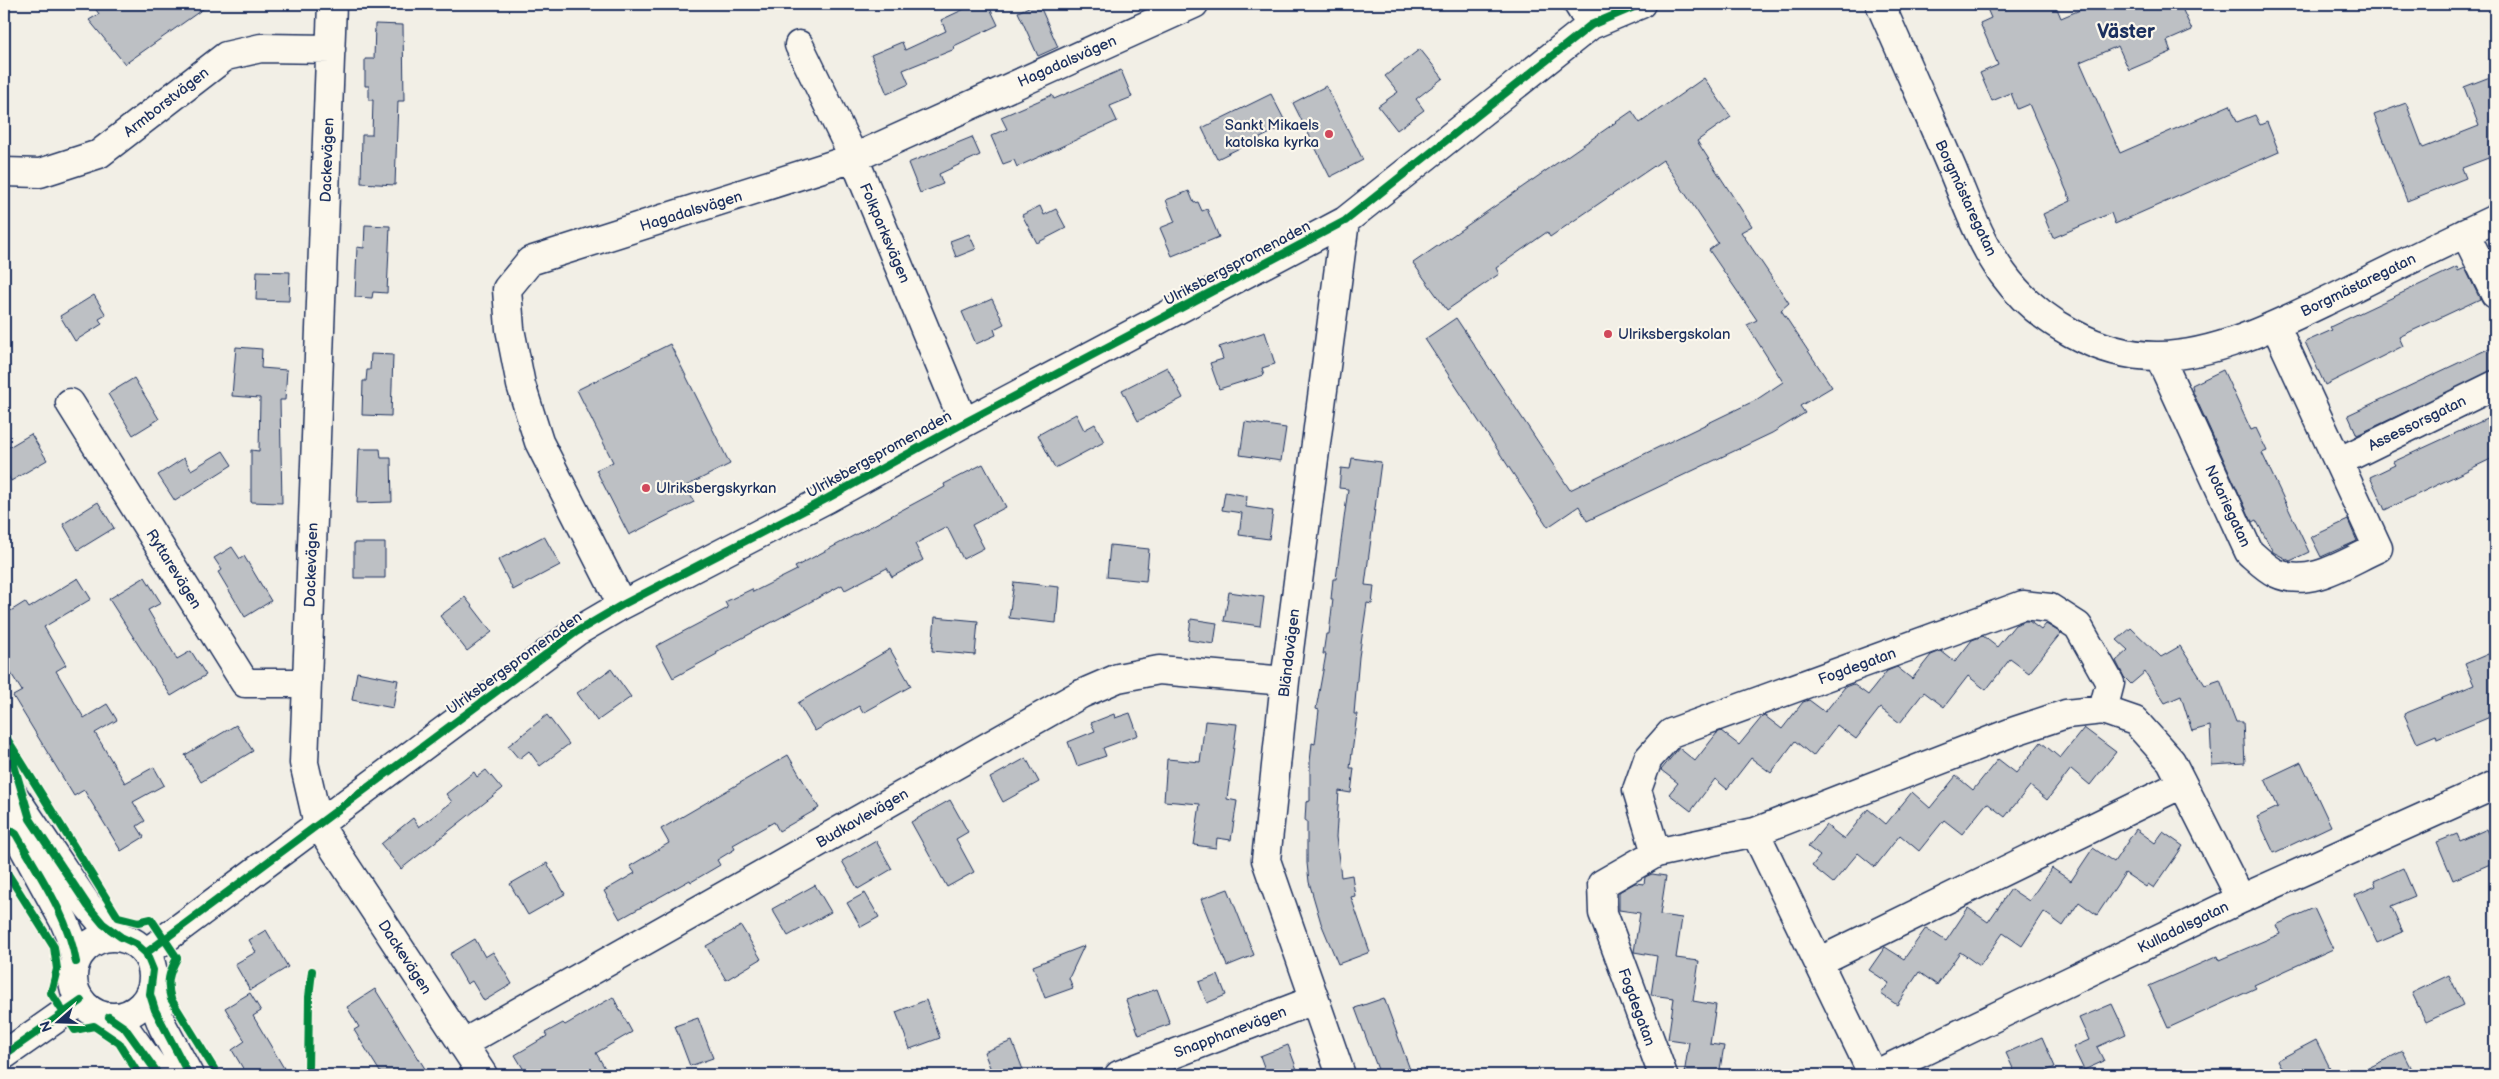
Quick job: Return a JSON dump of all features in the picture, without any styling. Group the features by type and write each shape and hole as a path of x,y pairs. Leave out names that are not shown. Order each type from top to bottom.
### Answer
{"street":[{"name":"Dackevägen","path":"332,4 304,763 318,824 483,1075"},
{"name":"Hagadalsvägen","path":"622,605 539,442 521,385 510,330 507,289 530,261 854,158 1194,4"},
{"name":"Ulriksbergspromenaden","path":"146,954 558,645 622,605 828,498 964,423 1345,221 1584,15 1641,4"},
{"name":"Borgmästaregatan","path":"1880,4 1975,224 2002,274 2023,296 2069,332 2111,349 2158,356 2204,349 2276,325 2495,219"},
{"name":"Folkparksvägen","path":"799,46 854,158 964,423"},
{"name":"Armborstvägen","path":"4,172 40,174 99,154 226,56 261,48 331,49"},
{"name":"Bländavägen","path":"1341,1075 1266,860 1285,681 1345,221"},
{"path":"2466,233 2495,294"},
{"path":"2276,325 2338,462"},
{"name":"Notariegatan","path":"2158,356 2249,552 2276,573 2297,579 2320,575 2378,548 2338,462"},
{"name":"Assessorsgatan","path":"2338,462 2495,385"},
{"name":"Ryttarevägen","path":"70,403 245,683 306,683"},
{"name":"Fogdegatan","path":"1656,853 1637,790 1648,759 1671,733 2023,605 2050,608 2078,626 2110,683 2103,710"},
{"name":"Budkavlevägen","path":"462,1044 1081,694 1118,678 1159,670 1285,681"},
{"name":"Fogdegatan","path":"1662,1075 1603,914 1602,884 1656,853 1755,832 2015,731 2066,714 2103,710 2135,721 2171,761 2241,899"},
{"path":"4,781 88,906 104,924 121,937 136,944 146,954 153,970 150,994 163,1027 189,1075"},
{"path":"1818,962 2182,784"},
{"name":"Kulladalsgatan","path":"1874,1075 2241,899 2495,785"},
{"path":"4,812 64,921 72,940 76,962 74,985 81,1000 90,1010 109,1017 125,1028 159,1075"},
{"path":"1755,832 1874,1075"},
{"path":"76,962 80,954 92,942 108,936 121,937"},
{"path":"109,1017 133,1012 150,994"},
{"path":"4,1056 81,1000"},
{"name":"Snapphanevägen","path":"1119,1075 1314,1000"}],"building":[{"path":"92,4 210,4 125,64 89,20 99,14"},
{"path":"975,4 988,4 998,25 954,46 955,49 903,70 909,84 887,94 871,55 902,42 905,50 946,31 941,20"},
{"path":"1039,4 1058,47 1038,56 1018,12"},
{"path":"1985,4 2055,4 2061,18 2094,4 2180,4 2192,30 2167,41 2171,52 2129,70 2118,46 2080,62 2120,153 2230,105 2237,122 2255,115 2260,125 2267,122 2279,152 2115,224 2111,213 2053,238 2043,214 2071,201 2029,104 2017,109 2011,93 1992,101 1980,73 1998,65 1980,23 1991,18"},
{"path":"375,24 403,25 404,101 398,101 395,185 361,183 362,135 372,135 373,100 369,100 369,86 365,86 365,59 374,59"},
{"path":"1420,49 1443,78 1416,99 1424,110 1397,130 1378,106 1398,92 1385,76"},
{"path":"1121,70 1132,97 1110,106 1117,121 1017,167 1014,160 1003,164 991,136 1007,129 1001,117 1052,95 1054,99"},
{"path":"2495,75 2495,163 2491,157 2462,168 2466,178 2407,201 2374,115 2406,103 2423,148 2479,126 2464,87"},
{"path":"1704,78 1731,117 1697,141 1752,226 1741,232 1789,303 1781,310 1832,387 1800,406 1805,413 1772,433 1587,521 1579,506 1548,527 1425,339 1456,318 1570,490 1756,400 1783,382 1747,325 1757,320 1709,250 1718,243 1663,160 1550,237 1547,232 1496,268 1499,274 1447,310 1413,263 1632,111 1640,123"},
{"path":"1326,86 1363,160 1330,177 1293,103"},
{"path":"1271,94 1287,125 1217,159 1202,128"},
{"path":"972,137 980,155 939,174 943,184 920,193 908,163"},
{"path":"1189,191 1194,203 1198,202 1202,211 1207,209 1219,237 1172,256 1160,228 1175,222 1166,200"},
{"path":"1040,206 1044,215 1056,209 1066,228 1037,243 1022,215"},
{"path":"365,225 390,226 387,293 373,292 372,298 355,297 357,247 364,248"},
{"path":"969,234 976,249 956,257 950,241"},
{"path":"2457,267 2458,271 2465,268 2480,299 2399,337 2403,346 2325,385 2305,342 2332,330 2330,327"},
{"path":"257,271 290,272 289,301 256,300"},
{"path":"94,295 106,315 99,319 102,324 75,341 60,316"},
{"path":"992,299 1004,324 994,329 996,335 976,344 962,312"},
{"path":"1265,332 1275,364 1262,368 1264,375 1219,389 1210,363 1223,359 1219,347"},
{"path":"670,344 730,464 686,486 694,502 629,535 596,470 613,462 577,390"},
{"path":"236,347 262,349 261,368 287,370 285,400 280,400 282,503 251,502 251,450 259,451 260,398 232,396"},
{"path":"2490,348 2495,359 2495,370 2357,435 2348,415"},
{"path":"371,354 393,355 391,416 362,415 363,381 366,381 367,370 370,370"},
{"path":"1167,367 1183,398 1138,421 1122,390"},
{"path":"2223,370 2251,430 2256,428 2267,451 2262,453 2309,552 2290,561 2273,552 2256,520 2252,522 2193,392 2192,385"},
{"path":"134,378 159,419 133,435 108,394"},
{"path":"1076,414 1084,430 1095,424 1104,442 1055,468 1038,435"},
{"path":"2495,415 2495,457 2385,510 2370,477 2395,465 2393,462"},
{"path":"1245,422 1286,428 1281,461 1240,455"},
{"path":"31,434 47,460 11,481 4,468 4,450"},
{"path":"359,449 380,449 381,458 391,458 392,502 357,503"},
{"path":"223,451 232,465 175,501 158,475 184,458 191,470"},
{"path":"1352,458 1381,462 1365,585 1374,586 1372,604 1367,603 1359,657 1354,714 1357,714 1350,768 1354,768 1351,793 1339,791 1336,837 1341,877 1352,875 1355,896 1351,897 1370,952 1338,964 1321,923 1309,882 1307,821 1305,821 1306,802 1310,801 1312,743 1315,744 1319,710 1316,709 1326,654 1323,654 1326,634 1329,634 1333,579 1336,579 1348,489 1339,488 1341,468 1350,469"},
{"path":"983,464 1006,507 972,525 984,548 963,559 947,527 915,544 923,560 892,577 887,568 845,590 842,585 716,652 717,654 673,678 656,646 728,608 725,602 752,589 753,592 797,570 795,567 945,487 944,484"},
{"path":"1225,492 1247,496 1246,507 1273,511 1269,539 1239,535 1242,513 1222,510"},
{"path":"98,502 114,528 78,550 63,524"},
{"path":"2348,520 2357,541 2321,557 2311,537"},
{"path":"544,536 560,565 513,590 498,560"},
{"path":"354,543 385,543 385,578 354,578"},
{"path":"1110,545 1149,549 1146,581 1107,577"},
{"path":"232,547 240,559 244,556 271,601 245,617 218,572 222,570 214,558"},
{"path":"145,577 161,603 148,610 177,659 191,651 206,675 171,696 109,599"},
{"path":"78,578 91,599 44,627 66,665 56,671 84,718 107,704 117,720 95,733 125,783 154,767 164,785 133,802 145,821 137,826 144,837 121,851 84,790 74,796 13,696 22,691 4,662 4,615 25,602 29,608"},
{"path":"1014,582 1059,587 1056,623 1009,618"},
{"path":"1229,592 1264,597 1260,626 1224,621"},
{"path":"465,597 492,632 467,651 440,616"},
{"path":"935,617 978,621 975,655 932,651"},
{"path":"1191,619 1217,623 1214,644 1188,640"},
{"path":"2029,621 2041,630 2046,624 2061,633 2029,673 2010,659 1986,690 1968,676 1944,707 1924,692 1900,723 1880,708 1856,739 1837,725 1813,756 1795,741 1771,773 1751,758 1727,789 1715,779 1691,811 1669,794 1678,783 1661,770 1679,748 1695,761 1717,733 1721,731 1739,745 1762,717 1765,716 1782,729 1803,702 1809,700 1825,712 1845,687 1853,684 1868,695 1887,671 1897,667 1912,679 1931,655 1941,651 1955,662 1972,640 1983,636 1997,647 2015,625"},
{"path":"2131,628 2161,657 2180,646 2205,685 2220,680 2236,722 2243,722 2245,763 2212,765 2210,726 2192,731 2181,696 2165,703 2145,672 2131,684 2124,677 2116,661 2128,650 2117,640"},
{"path":"890,649 911,686 863,713 859,706 815,731 798,703"},
{"path":"2495,651 2495,715 2437,739 2436,735 2417,743 2404,714 2474,685 2465,664"},
{"path":"611,669 631,697 597,721 577,693"},
{"path":"357,672 398,680 393,708 352,700"},
{"path":"1130,713 1138,735 1103,748 1106,756 1077,766 1068,742 1095,731 1091,723 1114,714 1115,718"},
{"path":"547,715 569,744 540,766 529,751 519,759 508,746"},
{"path":"1205,721 1237,724 1227,799 1237,801 1231,840 1217,838 1216,848 1194,845 1200,804 1164,801 1167,759 1200,762"},
{"path":"236,725 253,751 201,782 185,755"},
{"path":"2084,728 2116,752 2090,785 2071,769 2047,800 2030,786 2005,817 1987,803 1962,834 1944,820 1919,851 1900,835 1875,867 1858,853 1833,883 1812,866 1820,856 1808,847 1826,825 1844,839 1868,809 1886,824 1912,792 1930,808 1956,776 1973,790 1998,759 2016,773 2041,742 2060,758"},
{"path":"788,755 819,808 779,831 774,822 733,845 735,849 717,860 720,865 620,919 604,891 635,873 630,866 669,843 661,829"},
{"path":"1026,758 1039,782 1003,802 990,778"},
{"path":"2301,762 2331,826 2274,853 2257,817 2278,807 2265,779"},
{"path":"486,770 502,789 401,869 381,844 413,818 419,827 452,802 446,794 474,772 477,777"},
{"path":"950,800 968,832 956,839 974,872 947,887 911,822"},
{"path":"2136,829 2155,843 2163,832 2183,846 2154,888 2148,884 2146,887 2125,873 2097,915 2079,902 2063,926 2044,912 2022,946 2003,933 1980,966 1960,952 1937,985 1919,972 1897,1005 1881,994 1889,983 1869,970 1885,947 1904,959 1926,928 1946,941 1968,908 1988,922 2011,889 2029,901 2052,868 2071,881 2093,848 2114,862"},
{"path":"2487,829 2495,847 2495,862 2453,880 2437,842 2457,834 2460,841"},
{"path":"876,841 892,869 858,889 842,861"},
{"path":"547,863 565,894 528,915 510,884"},
{"path":"2403,868 2415,896 2391,906 2403,932 2377,943 2355,895 2376,886 2374,881"},
{"path":"1652,874 1666,876 1660,915 1682,918 1676,958 1699,961 1693,1001 1716,1005 1710,1044 1724,1046 1719,1075 1684,1075 1689,1042 1668,1039 1674,998 1651,995 1657,956 1634,952 1640,913 1619,910 1619,892 1635,883 1644,884 1645,877"},
{"path":"815,885 831,912 788,936 772,909"},
{"path":"1228,889 1254,955 1227,966 1201,899"},
{"path":"865,893 879,917 861,927 847,903"},
{"path":"2314,908 2333,949 2254,985 2256,988 2168,1028 2149,986 2218,956 2219,960 2280,934 2276,925"},
{"path":"741,926 761,959 726,980 706,946"},
{"path":"266,930 288,967 250,990 235,964 256,952 249,940"},
{"path":"475,939 485,957 493,952 512,984 484,1001 472,981 467,984 450,954"},
{"path":"1084,946 1069,978 1073,988 1045,998 1033,966"},
{"path":"1218,975 1226,995 1207,1003 1199,982"},
{"path":"2449,975 2463,1005 2426,1022 2412,993"},
{"path":"375,989 429,1075 382,1075 354,1030 359,1027 347,1007"},
{"path":"1157,989 1170,1024 1139,1035 1126,1000"},
{"path":"250,993 261,1011 253,1016 288,1075 247,1075 232,1050 245,1041 225,1008"},
{"path":"613,997 632,1032 596,1053 609,1075 527,1075 515,1055 547,1036 545,1033 563,1023 565,1025"},
{"path":"1384,998 1412,1075 1380,1075 1355,1008"},
{"path":"926,1000 940,1038 910,1049 896,1012"},
{"path":"2112,1004 2126,1034 2097,1047 2104,1061 2084,1070 2073,1047 2089,1040 2079,1018"},
{"path":"698,1018 713,1058 690,1066 675,1026"},
{"path":"2042,1037 2055,1067 2038,1075 2016,1075 2006,1053"},
{"path":"2316,1040 2331,1070 2321,1075 2286,1075 2278,1060"},
{"path":"1012,1041 1025,1075 993,1075 984,1052"},
{"path":"1288,1045 1299,1075 1267,1075 1260,1056"},
{"path":"2403,1051 2415,1075 2354,1075"}],"cycle path":[{"path":"146,953 576,632 622,605 828,498 964,423 1345,221 1591,25 1641,4"},
{"path":"4,734 118,917 138,922 151,919 177,958 169,978 171,999 218,1075"},
{"path":"11,755 30,819 88,906 103,924 121,937 136,944 146,953 153,970 150,994 155,1010 189,1075"},
{"path":"4,826 16,834 52,896 66,928 76,962"},
{"path":"4,868 54,947 57,969 51,993 75,1030 94,1026 119,1043 139,1075"},
{"path":"308,1075 309,997 312,971"},
{"path":"4,1055 81,1001"},
{"path":"109,1017 125,1028 159,1075"}],"place":[{"name":"Sankt Mikaels katolska kyrka","path":"1329,134"},
{"name":"Ulriksbergskolan","path":"1608,334"},
{"name":"Ulriksbergskyrkan","path":"646,488"}],"district":[{"name":"Väster","path":"2126,31"}]}
